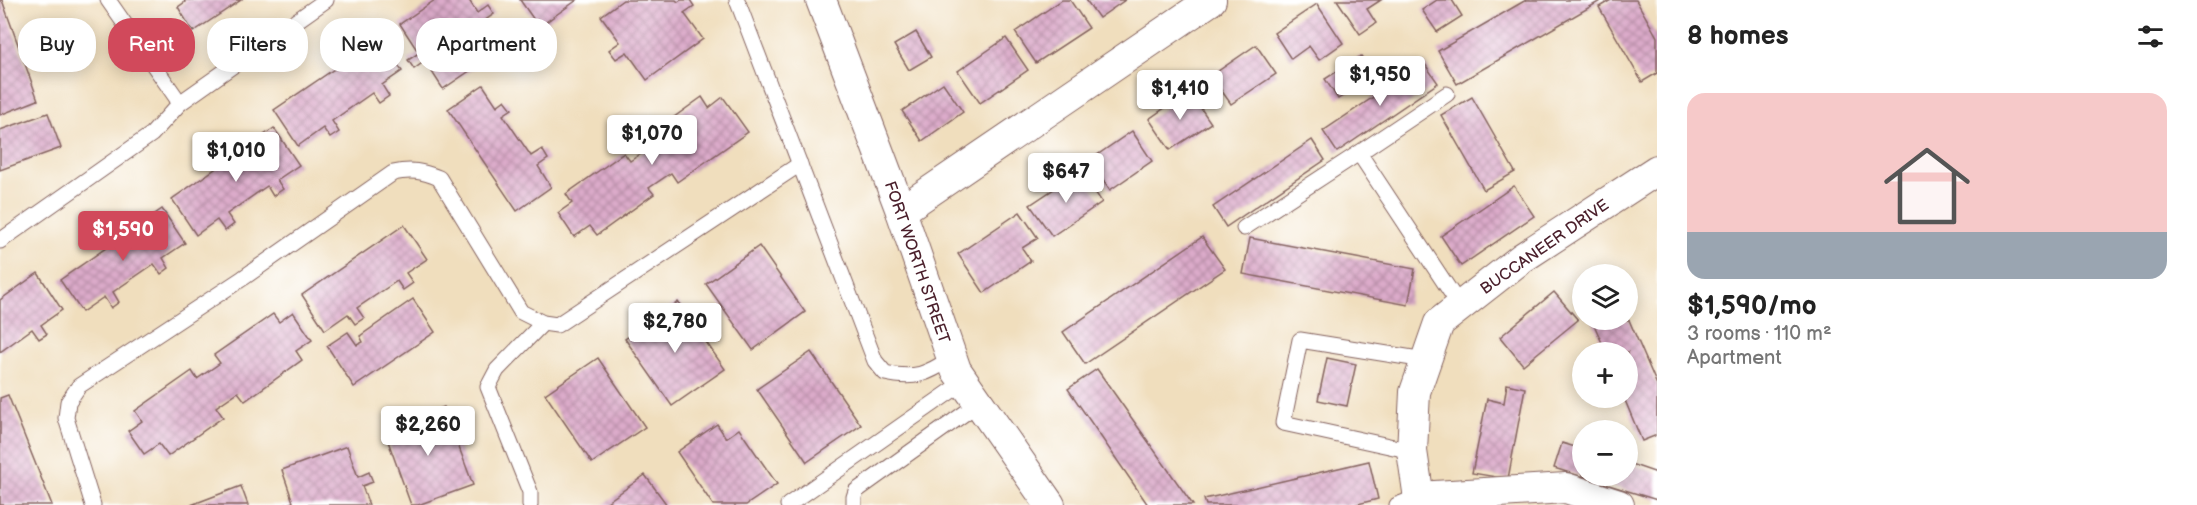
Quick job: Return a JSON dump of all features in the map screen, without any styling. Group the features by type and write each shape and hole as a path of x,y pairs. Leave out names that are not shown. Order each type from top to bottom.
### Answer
{"street":[{"name":"FORT WORTH STREET","path":"821,0 965,381 1050,505"},
{"path":"901,211 1211,0"},
{"name":"BUCCANEER DRIVE","path":"1412,502 1415,392 1439,323 1522,258 1657,170"},
{"path":"1412,502 1566,488 1619,505"}],"lane":[{"path":"108,0 180,102"},
{"path":"0,241 152,134 180,102 326,0"},
{"path":"737,0 875,361 885,373 911,376 928,373 965,381"},
{"path":"1244,228 1447,94"},
{"path":"1359,153 1460,306"},
{"path":"93,505 66,418 68,402 79,386 243,278 393,173 411,170 426,172 440,178 521,312 543,323 557,325 800,164"},
{"path":"530,505 530,492 489,387 497,370 543,323"},
{"path":"1412,451 1283,423 1300,340 1425,360"},
{"path":"852,502 856,491 965,381"},
{"path":"788,505 965,381"}],"building":[{"path":"0,0 2,0 18,44 18,72 28,72 38,100 0,115"},
{"path":"184,0 241,0 214,18 207,18 207,23 195,31 195,18 185,18 178,7 185,2"},
{"path":"435,0 469,0 477,13 488,5 494,14 488,18 416,18 416,48 404,30 404,21"},
{"path":"520,0 577,0 552,18 533,18"},
{"path":"623,0 676,0 678,2 690,0 694,6 684,13 703,39 647,80 627,52 616,59 609,50 620,42 601,16"},
{"path":"1062,0 1070,0 1089,28 1036,63 1015,32"},
{"path":"1086,0 1125,0 1099,18"},
{"path":"1337,0 1381,0 1367,9 1376,23 1360,34"},
{"path":"1437,0 1452,0 1462,16 1437,32 1422,10"},
{"path":"1526,0 1602,0 1457,84 1438,51"},
{"path":"1611,0 1636,0 1657,37 1657,73 1642,82 1599,7"},
{"path":"1317,4 1343,43 1319,60 1309,46 1291,59 1274,33"},
{"path":"916,32 931,57 909,70 894,45"},
{"path":"1006,38 1028,70 980,103 958,71"},
{"path":"1256,45 1276,74 1231,104 1211,76"},
{"path":"416,55 416,68 414,69 408,60"},
{"path":"1361,56 1374,75 1338,99 1325,79"},
{"path":"1424,63 1438,83 1337,152 1323,131"},
{"path":"330,72 401,72 382,85 389,96 379,103 372,93 332,121 339,132 330,138 323,128 298,146 274,110"},
{"path":"432,72 468,72 443,89"},
{"path":"943,83 963,112 922,141 902,111"},
{"path":"483,85 497,106 505,100 512,109 503,115 531,156 542,149 548,159 538,166 551,187 517,211 448,109"},
{"path":"1189,91 1211,123 1170,150 1149,119"},
{"path":"702,97 709,108 723,97 748,132 677,182 671,173 649,188 654,194 597,235 590,226 574,237 558,213 572,203 566,194 624,153 630,161 651,147 645,138"},
{"path":"1472,97 1515,172 1484,190 1441,115"},
{"path":"48,113 61,148 0,170 0,130"},
{"path":"274,128 299,165 277,180 283,189 273,196 267,186 227,214 234,224 225,231 217,220 196,235 172,199"},
{"path":"1132,131 1152,161 1110,190 1090,160"},
{"path":"1312,140 1325,160 1226,227 1213,207"},
{"path":"1081,171 1102,202 1052,236 1030,205"},
{"path":"1514,186 1534,216 1461,266 1441,236"},
{"path":"162,209 185,243 163,258 169,268 161,274 154,264 113,292 119,302 111,308 104,297 82,312 60,280"},
{"path":"1020,212 1038,238 1022,248 1031,261 984,293 958,254"},
{"path":"404,225 427,259 406,273 413,283 403,290 397,281 357,308 364,318 355,324 348,314 325,330 302,295"},
{"path":"1202,237 1225,269 1085,364 1063,332"},
{"path":"1250,238 1415,269 1408,305 1243,274"},
{"path":"759,246 805,312 753,350 706,284"},
{"path":"38,273 62,310 41,325 47,334 39,339 32,329 0,352 0,300"},
{"path":"1554,292 1572,313 1572,325 1523,365 1500,337"},
{"path":"413,299 435,332 354,387 327,346 348,332 357,345 363,342 360,336"},
{"path":"678,302 725,369 672,406 625,339"},
{"path":"293,312 312,340 296,351 302,360 245,401 238,392 216,407 223,417 168,456 159,444 144,454 128,431 142,421 135,411 192,371 197,379 220,363 214,355 273,314 279,322"},
{"path":"1596,330 1633,330 1657,385 1657,435 1642,441 1638,431 1638,420 1633,420 1628,408 1638,408 1638,342 1602,342"},
{"path":"811,352 861,425 807,462 757,389"},
{"path":"598,358 645,427 592,463 545,394"},
{"path":"1327,358 1356,364 1347,406 1318,400"},
{"path":"1097,369 1193,505 1148,505 1068,389"},
{"path":"1507,384 1525,388 1508,479 1472,473 1487,399 1504,403"},
{"path":"8,395 52,505 0,505 0,398"},
{"path":"444,407 473,485 418,505 411,505 384,430"},
{"path":"717,424 726,438 739,429 777,484 746,505 713,505 677,452"},
{"path":"1562,443 1572,446 1572,474 1554,468"},
{"path":"347,446 358,477 369,472 373,482 362,486 369,505 285,505 293,502 282,470"},
{"path":"1369,461 1378,499 1354,505 1206,505 1204,499"},
{"path":"1638,466 1657,473 1657,500 1612,486 1638,486"},
{"path":"645,475 667,505 603,505"},
{"path":"241,486 248,505 191,505"}]}
